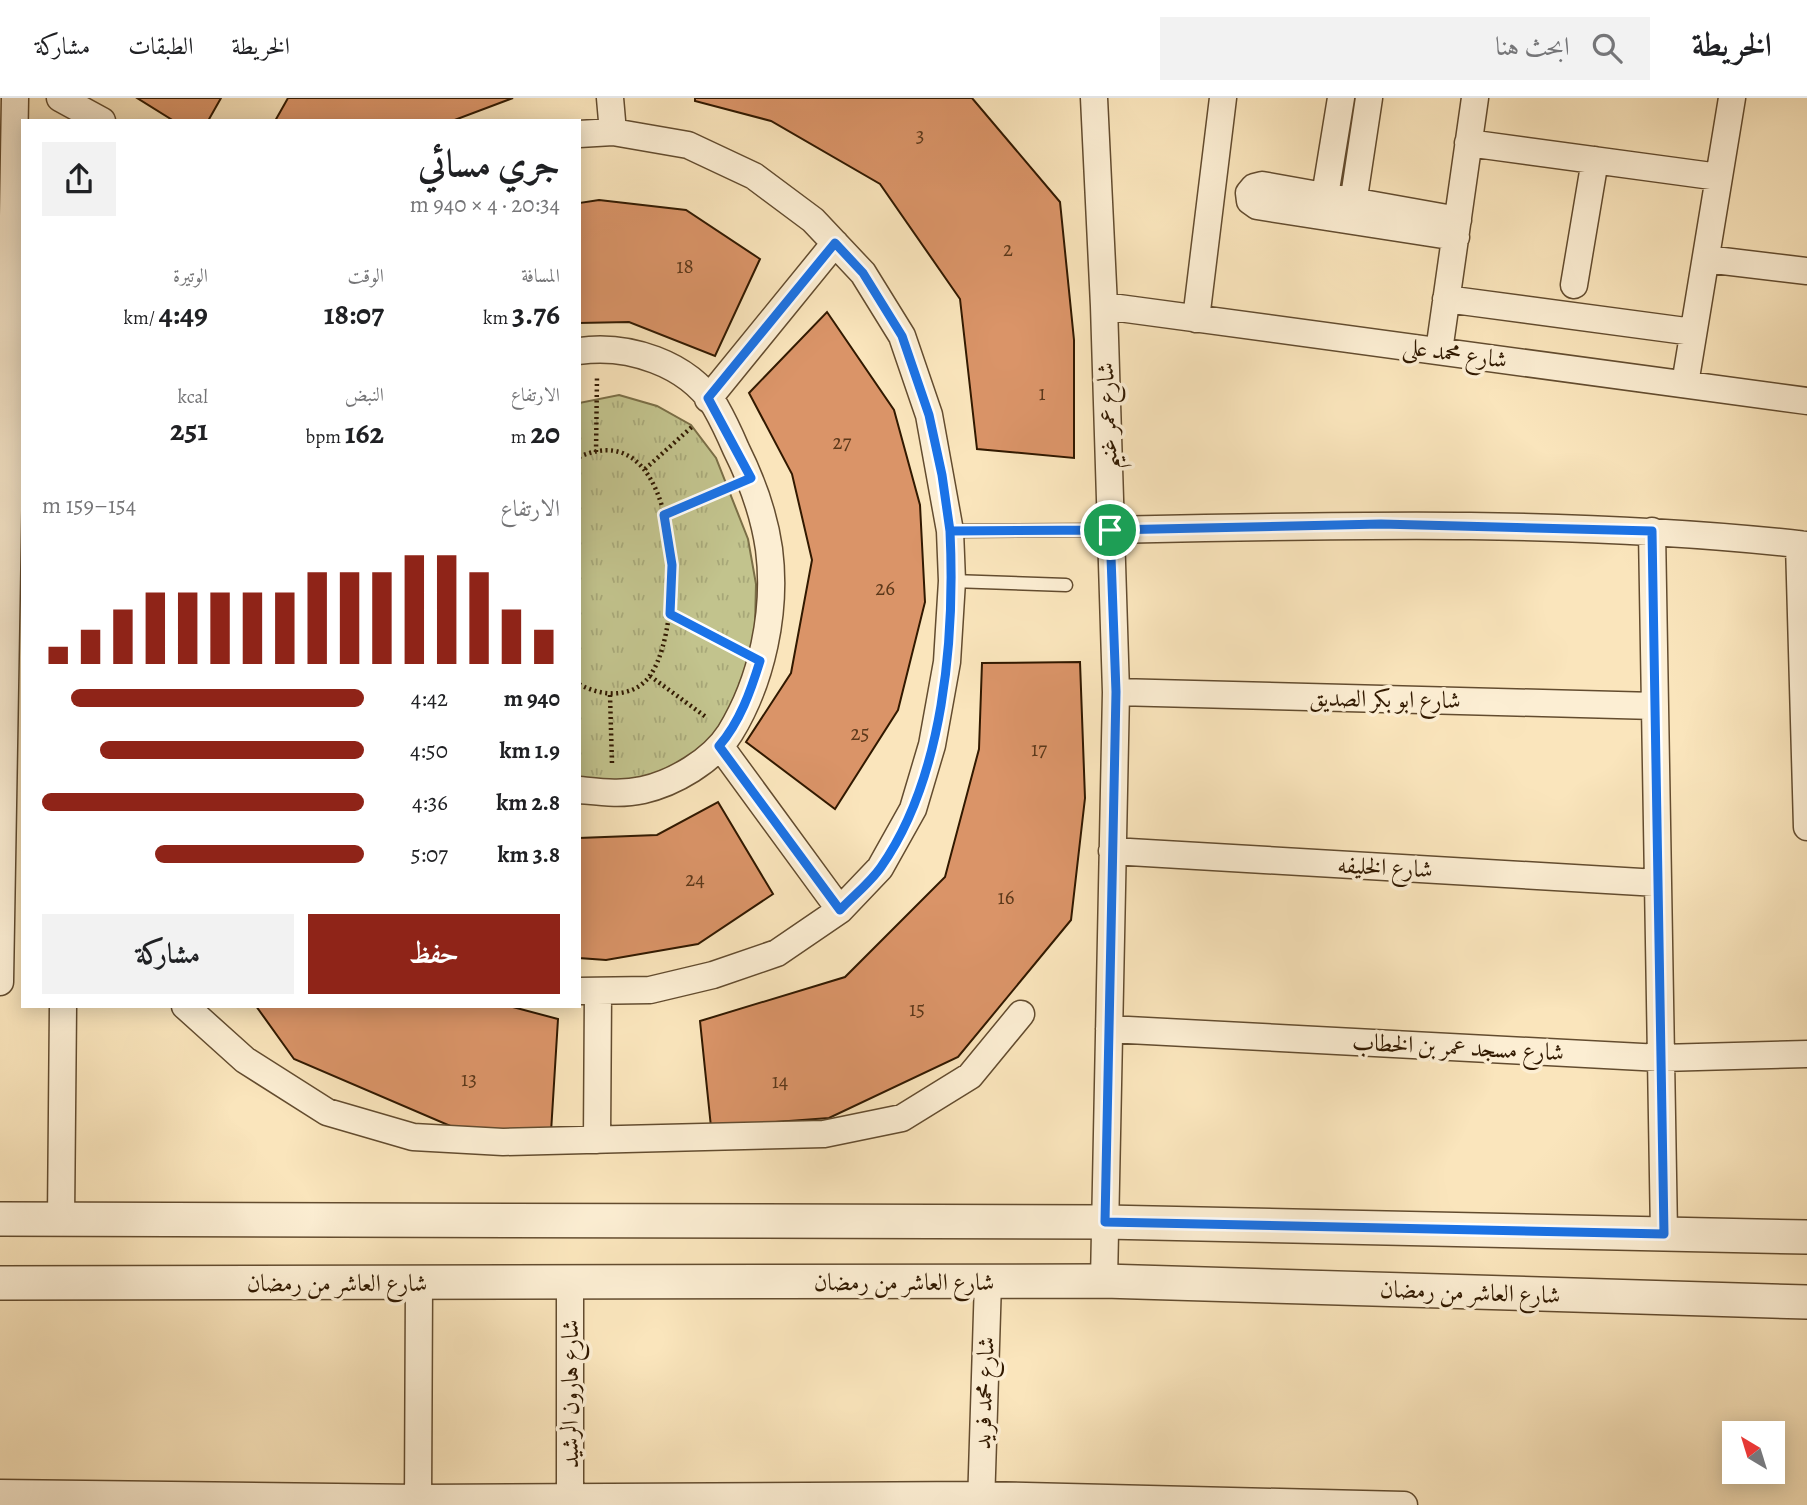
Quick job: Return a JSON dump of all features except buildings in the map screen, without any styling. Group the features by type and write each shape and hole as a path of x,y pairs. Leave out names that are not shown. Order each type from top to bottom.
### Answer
{"street":[{"path":"0,982 6,276 16,98"},
{"path":"60,98 98,119"},
{"path":"610,98 613,132"},
{"name":"شارع عمر غنيم","path":"1094,98 1104,306 1116,692 1104,1281"},
{"path":"1196,319 1223,98"},
{"path":"1341,98 1323,206 1457,228"},
{"path":"1352,211 1369,98"},
{"path":"1439,351 1475,98"},
{"path":"1685,384 1732,98"},
{"path":"581,134 613,132 688,145 754,176 813,219 863,273 902,336 929,415 942,475 950,531 952,581 947,662 932,745 913,809 880,868 840,910 777,953 713,975 650,990 589,992 597,1140"},
{"path":"1468,144 1718,177"},
{"path":"1574,285 1595,160"},
{"path":"711,402 835,243"},
{"path":"1706,258 1807,271"},
{"path":"1447,299 1693,332"},
{"name":"شارع محمد على","path":"1104,306 1807,401"},
{"path":"581,790 613,793 643,790 671,780 697,765 724,740 752,686 760,661 768,624 771,587 762,514 751,478 711,402 685,377 658,361 628,351 588,349"},
{"path":"1110,530 1381,524 1652,531 1803,545 1807,827"},
{"path":"1652,531 1664,1234"},
{"name":"شارع ابو بكر الصديق","path":"1116,692 1655,706"},
{"path":"724,740 840,910"},
{"name":"شارع الخليفه","path":"1112,851 1658,883"},
{"path":"61,1219 63,1008"},
{"path":"187,1008 244,1060 327,1112 414,1137 503,1142 824,1134 902,1118 970,1076 1020,1014"},
{"name":"شارع مسجد عمر بن الخطاب","path":"1109,1029 1661,1058 1807,1054"},
{"path":"0,1219 1105,1222 1807,1237"},
{"name":"شارع محمد فريد","path":"981,1500 988,1281"},
{"name":"شارع العاشر من رمضان","path":"0,1283 1104,1281 1807,1302"},
{"path":"418,1502 419,1283"},
{"name":"شارع هارون الرشيد","path":"570,1283 570,1501"},
{"path":"0,1493 99,1500 981,1500 1404,1505"}],"lane":[{"path":"950,531 1110,530"},
{"path":"952,581 1066,585"}],"path":[{"path":"588,349 596,452"},
{"path":"645,469 711,402"},
{"path":"581,456 596,452 623,454 645,469 664,515 672,565 670,614 661,653 650,676 632,690 610,695 591,691 581,685"},
{"path":"664,515 751,478"},
{"path":"670,614 760,661"},
{"path":"650,676 724,740"},
{"path":"610,695 613,793"}],"green space":[{"path":"619,395 657,406 691,425 716,458 748,539 756,584 755,627 746,674 731,719 674,777 581,783 581,403"}],"route":[{"path":"1110,530 950,531 942,475 929,415 902,336 863,273 835,243 708,398 715,406 751,478 664,515 672,565 670,614 760,661 741,710 729,734 719,746 840,910 880,868 913,809 932,745 947,662 952,581 950,531 1030,530 1110,530 1116,692 1105,1222 1664,1234 1652,531 1381,524 1110,530"}]}
